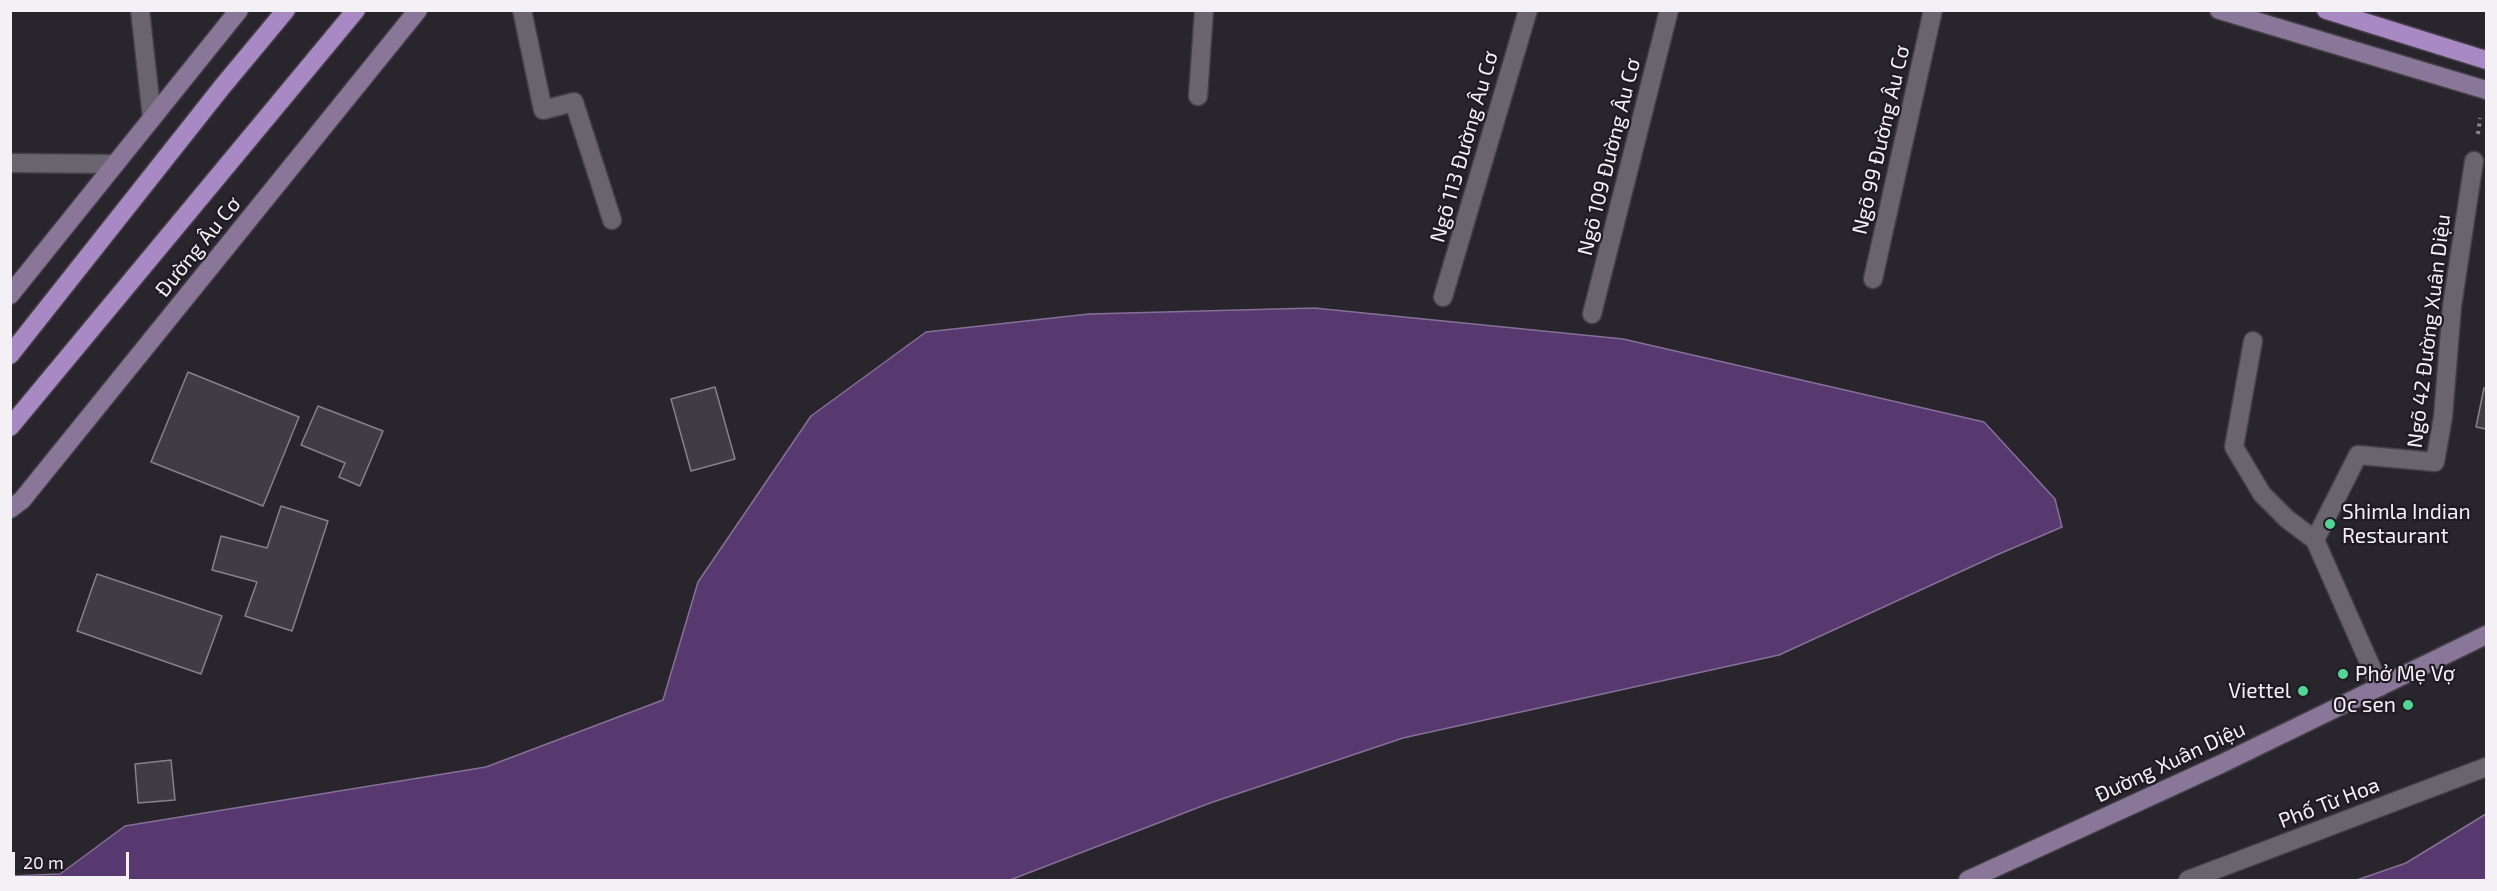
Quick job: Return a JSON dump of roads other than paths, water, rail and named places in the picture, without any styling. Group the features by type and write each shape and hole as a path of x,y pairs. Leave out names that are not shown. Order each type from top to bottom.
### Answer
{"main road":[{"path":"10,355 222,87 286,10"},
{"name":"Đường Âu Cơ","path":"10,426 356,10"},
{"path":"2326,10 2487,60"}],"street":[{"path":"140,10 152,118"},
{"path":"10,295 239,10"},
{"name":"Đường Âu Cơ","path":"10,509 22,500 418,10"},
{"path":"522,10 543,110 574,102 612,220"},
{"path":"1198,96 1204,10"},
{"name":"Ngõ 113 Đường Âu Cơ","path":"1443,297 1528,10"},
{"name":"Ngõ 109 Đường Âu Cơ","path":"1592,314 1670,10"},
{"name":"Ngõ 99 Đường Âu Cơ","path":"1873,279 1933,10"},
{"path":"2219,10 2485,90"},
{"name":"Ngõ 42 Đường Xuân Diệu","path":"2315,540 2358,455 2435,462 2444,417 2452,306 2474,161"},
{"path":"10,164 115,164"},
{"path":"2253,340 2234,447 2262,494 2287,519 2315,540 2380,687"},
{"name":"Đường Xuân Diệu","path":"1968,880 2210,769 2487,635"},
{"name":"Phố Từ Hoa","path":"2188,880 2487,767"}],"place":[{"name":"Shimla Indian Restaurant","path":"2330,524"},
{"name":"Phở Mẹ Vợ","path":"2343,674"},
{"name":"Viettel","path":"2303,691"},
{"name":"Oc sen","path":"2408,705"}]}
